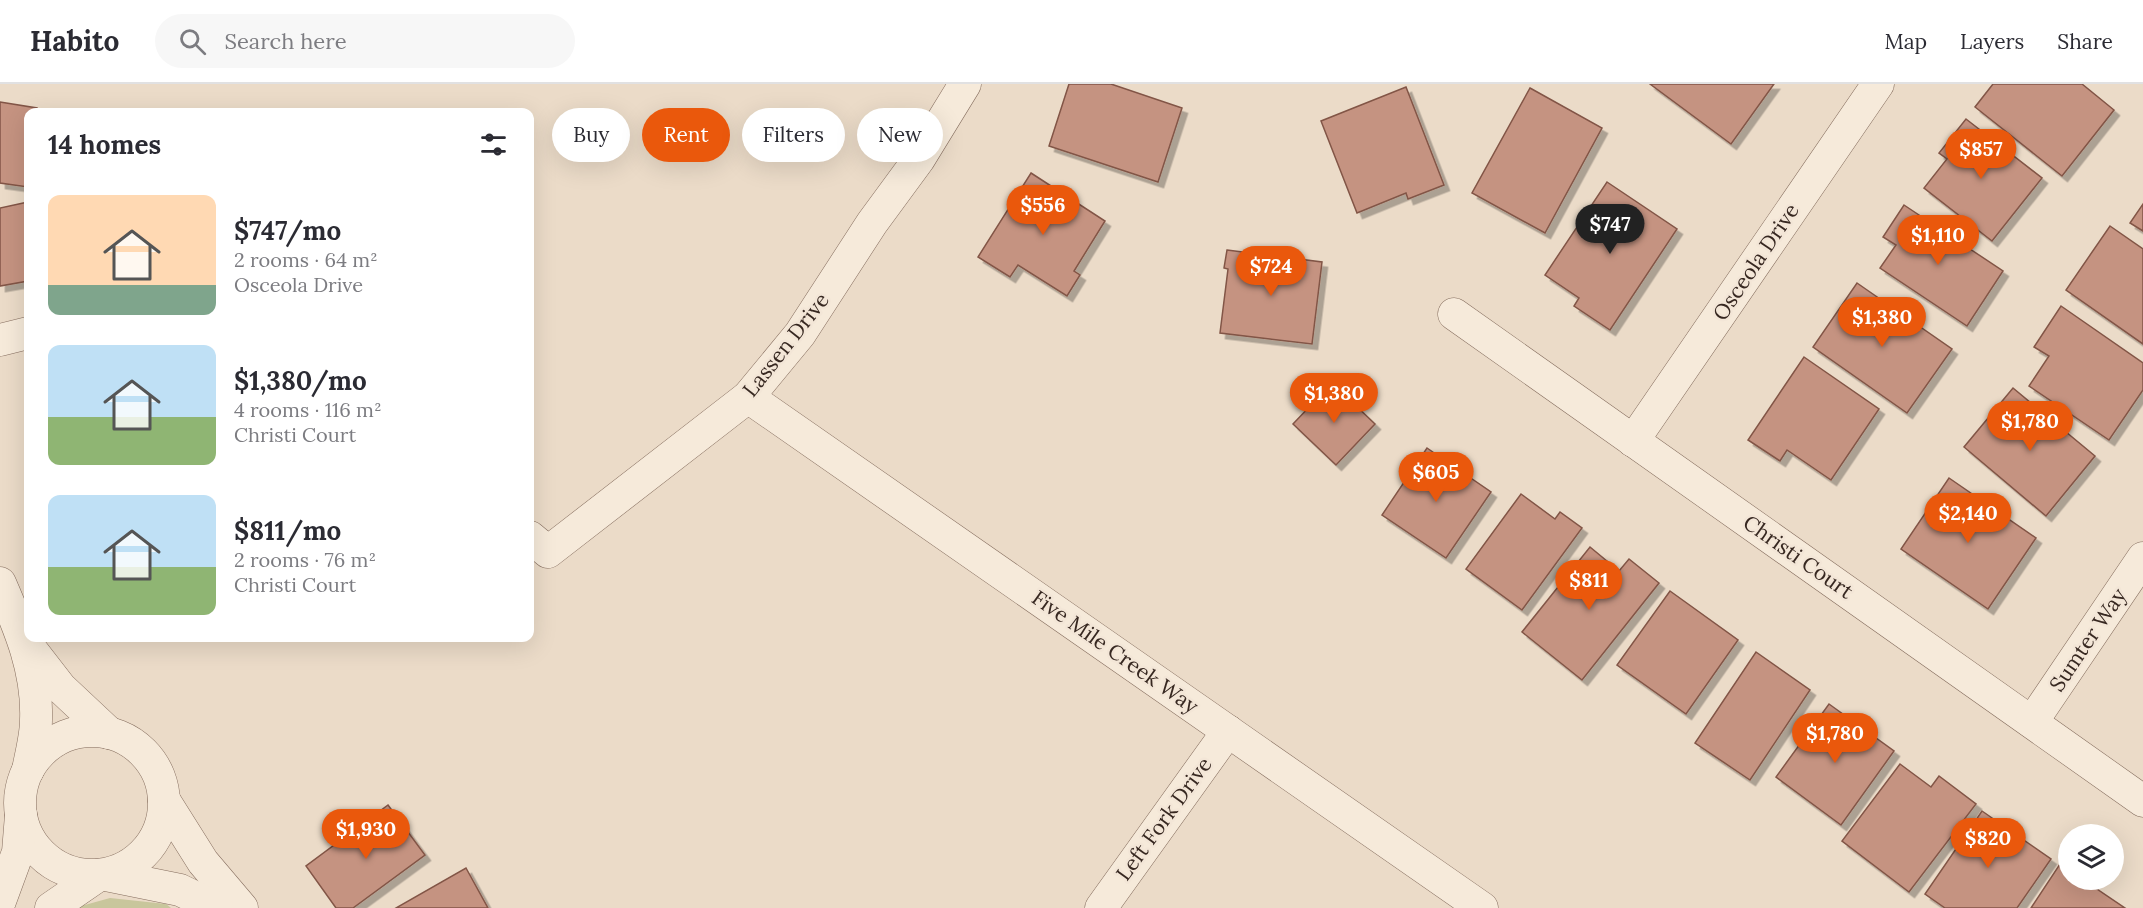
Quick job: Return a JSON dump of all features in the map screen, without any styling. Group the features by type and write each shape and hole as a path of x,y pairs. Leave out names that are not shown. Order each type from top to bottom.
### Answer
{"street":[{"name":"Lassen Drive","path":"539,545 748,397 800,334 872,223 919,159 965,84"},
{"name":"Osceola Drive","path":"1633,441 1878,84"},
{"name":"Christi Court","path":"1454,314 2143,801"},
{"path":"0,340 24,334"},
{"name":"Five Mile Creek Way","path":"748,397 1482,908"},
{"name":"Sumter Way","path":"2032,722 2143,558"},
{"path":"0,583 24,639"},
{"path":"0,901 18,852 21,795 36,722 36,697 25,642"},
{"path":"26,642 49,674 109,733"},
{"name":"Left Fork Drive","path":"1101,908 1228,731"},
{"path":"27,774 43,750 57,740 82,732 109,733 126,739 141,749 152,763 160,779 164,800 159,831 150,847 138,860 103,875 51,908"},
{"path":"164,800 203,862 242,908"},
{"path":"21,814 33,844 57,866 73,873 103,875 180,890 216,908"}],"shaded area":[{"path":"110,898 166,904 171,908 74,908"}],"building":[{"path":"1069,84 1111,84 1182,108 1158,182 1049,146"},
{"path":"1650,84 1774,84 1731,144"},
{"path":"1993,84 2082,84 2114,110 2062,176 1975,107"},
{"path":"1406,87 1444,185 1408,199 1406,193 1357,213 1321,121"},
{"path":"1530,88 1602,128 1545,233 1472,193"},
{"path":"0,102 37,108 24,108 24,186 0,183"},
{"path":"1966,119 2042,178 1992,241 1924,188 1947,159 1939,153"},
{"path":"1031,173 1105,221 1074,271 1080,275 1067,296 1018,265 1010,277 978,257"},
{"path":"1607,182 1677,229 1610,330 1574,306 1579,298 1545,275"},
{"path":"24,203 24,282 0,286 0,208"},
{"path":"2143,204 2143,231 2130,223"},
{"path":"1904,205 2003,271 1967,326 1880,268 1896,245 1883,237"},
{"path":"2110,226 2143,249 2143,344 2066,290"},
{"path":"1227,250 1322,262 1312,344 1220,333 1228,269 1224,268"},
{"path":"1857,283 1952,349 1907,413 1813,347"},
{"path":"2061,306 2143,363 2143,390 2109,440 2029,386 2049,356 2034,347"},
{"path":"1804,357 1879,409 1831,480 1787,450 1780,461 1748,440"},
{"path":"1332,383 1375,424 1336,465 1293,424"},
{"path":"2013,388 2095,456 2046,516 1964,447"},
{"path":"1427,448 1491,492 1446,558 1382,515"},
{"path":"1949,478 2036,538 1988,609 1901,549"},
{"path":"1521,494 1555,519 1560,512 1582,528 1522,610 1466,569"},
{"path":"1590,547 1619,571 1629,559 1659,583 1582,680 1522,632"},
{"path":"1670,591 1738,640 1686,714 1617,665"},
{"path":"1756,652 1810,690 1750,780 1695,743"},
{"path":"1829,704 1894,751 1841,825 1776,777"},
{"path":"1900,764 1931,787 1939,776 1976,804 1909,892 1842,841"},
{"path":"388,805 425,855 353,908 336,908 306,866"},
{"path":"1982,811 2051,859 2017,908 1945,908 1925,894"},
{"path":"2058,867 2058,890 2098,890 2125,908 2031,908"},
{"path":"466,868 488,908 396,908"}]}
